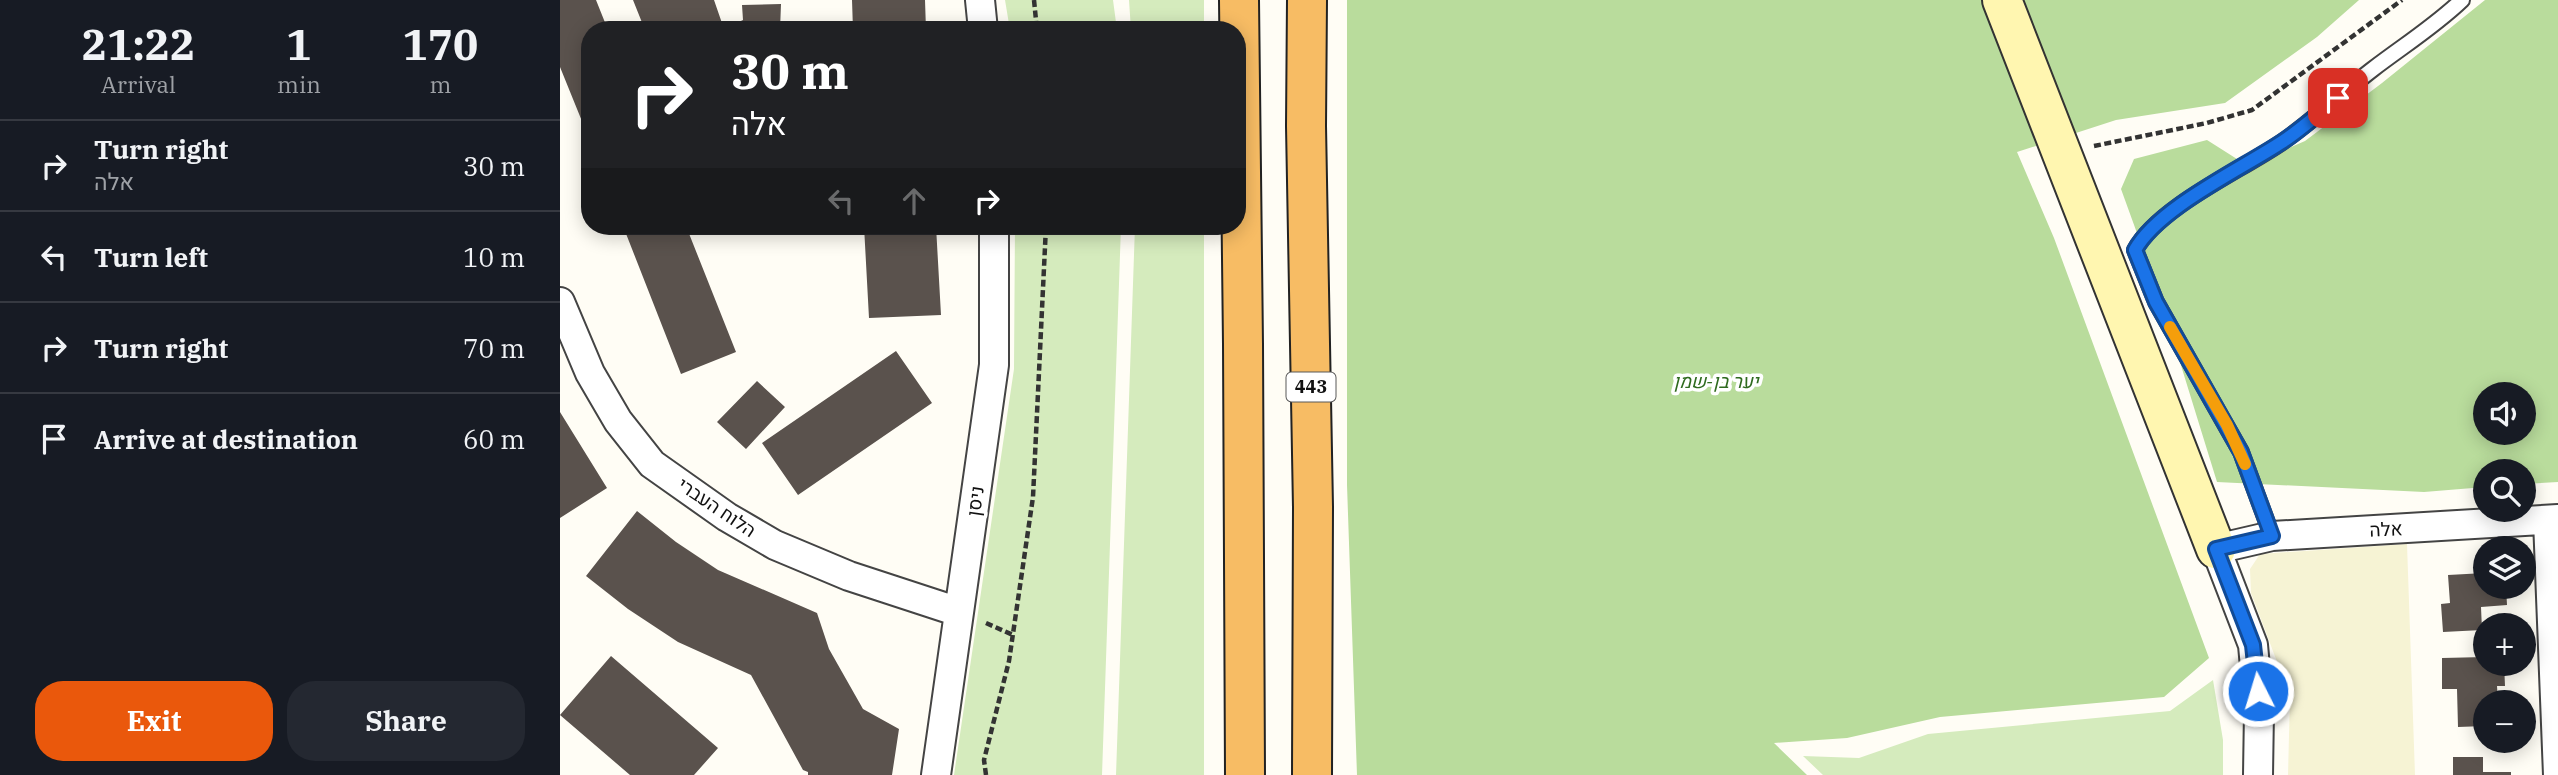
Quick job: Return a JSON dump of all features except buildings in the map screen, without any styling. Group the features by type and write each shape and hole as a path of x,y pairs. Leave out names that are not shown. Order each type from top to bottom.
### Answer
{"highway":[{"path":"1239,0 1239,21"},
{"name":"443","path":"1307,0 1306,126 1313,507 1312,775"},
{"path":"1241,235 1245,775"}],"main road":[{"path":"2002,0 2216,549"}],"street":[{"path":"980,0 982,21"},
{"name":"ניסן","path":"936,775 994,365 994,235"},
{"name":"הלוח העברי","path":"560,302 590,373 618,421 652,464 727,517 775,545 849,576 959,612"},
{"path":"2553,519 2558,775"},
{"name":"אלה","path":"2216,549 2272,536 2553,519"},
{"path":"2216,549 2253,645 2258,698 2258,775"}],"lane":[{"path":"2272,536 2241,452 2156,302 2135,250 2143,236 2164,219 2200,192 2284,140 2373,69 2439,22 2462,0"}],"path":[{"path":"1034,0 1036,21"},
{"path":"2061,153 2207,123 2252,110 2402,0"},
{"path":"986,775 984,760 1009,661 1033,497 1045,235"}],"shaded area":[{"path":"2407,544 2415,775 2288,775 2290,696 2251,593 2250,569 2260,554"}],"green space":[{"path":"1005,0 1113,0 1116,21 1008,21"},
{"path":"1129,0 1204,0 1204,21 1130,21"},
{"name":"יער בן-שמן","path":"1347,0 2359,0 2317,37 2225,103 2116,120 2017,152 2054,238 2209,658 2164,697 1940,717 1847,738 1774,743 1807,775 1357,775 1347,485"},
{"path":"2485,0 2558,0 2558,482 2536,483 2536,459 2473,459 2473,488 2424,492 2217,482 2158,291 2121,189 2134,159 2207,140 2248,166 2305,141"},
{"path":"1015,235 1121,235 1102,775 954,775 1014,369"},
{"path":"1135,235 1204,235 1204,775 1116,775"},
{"path":"2213,680 2223,740 2223,775 1823,775 1803,756 1859,758 1928,734 2170,711"}],"slow traffic":[{"path":"2170,327 2227,425 2245,464"}],"route":[{"path":"2258,691 2253,645 2216,549 2272,536 2241,452 2156,302 2135,250 2143,236 2185,203 2284,140 2338,98"}]}
